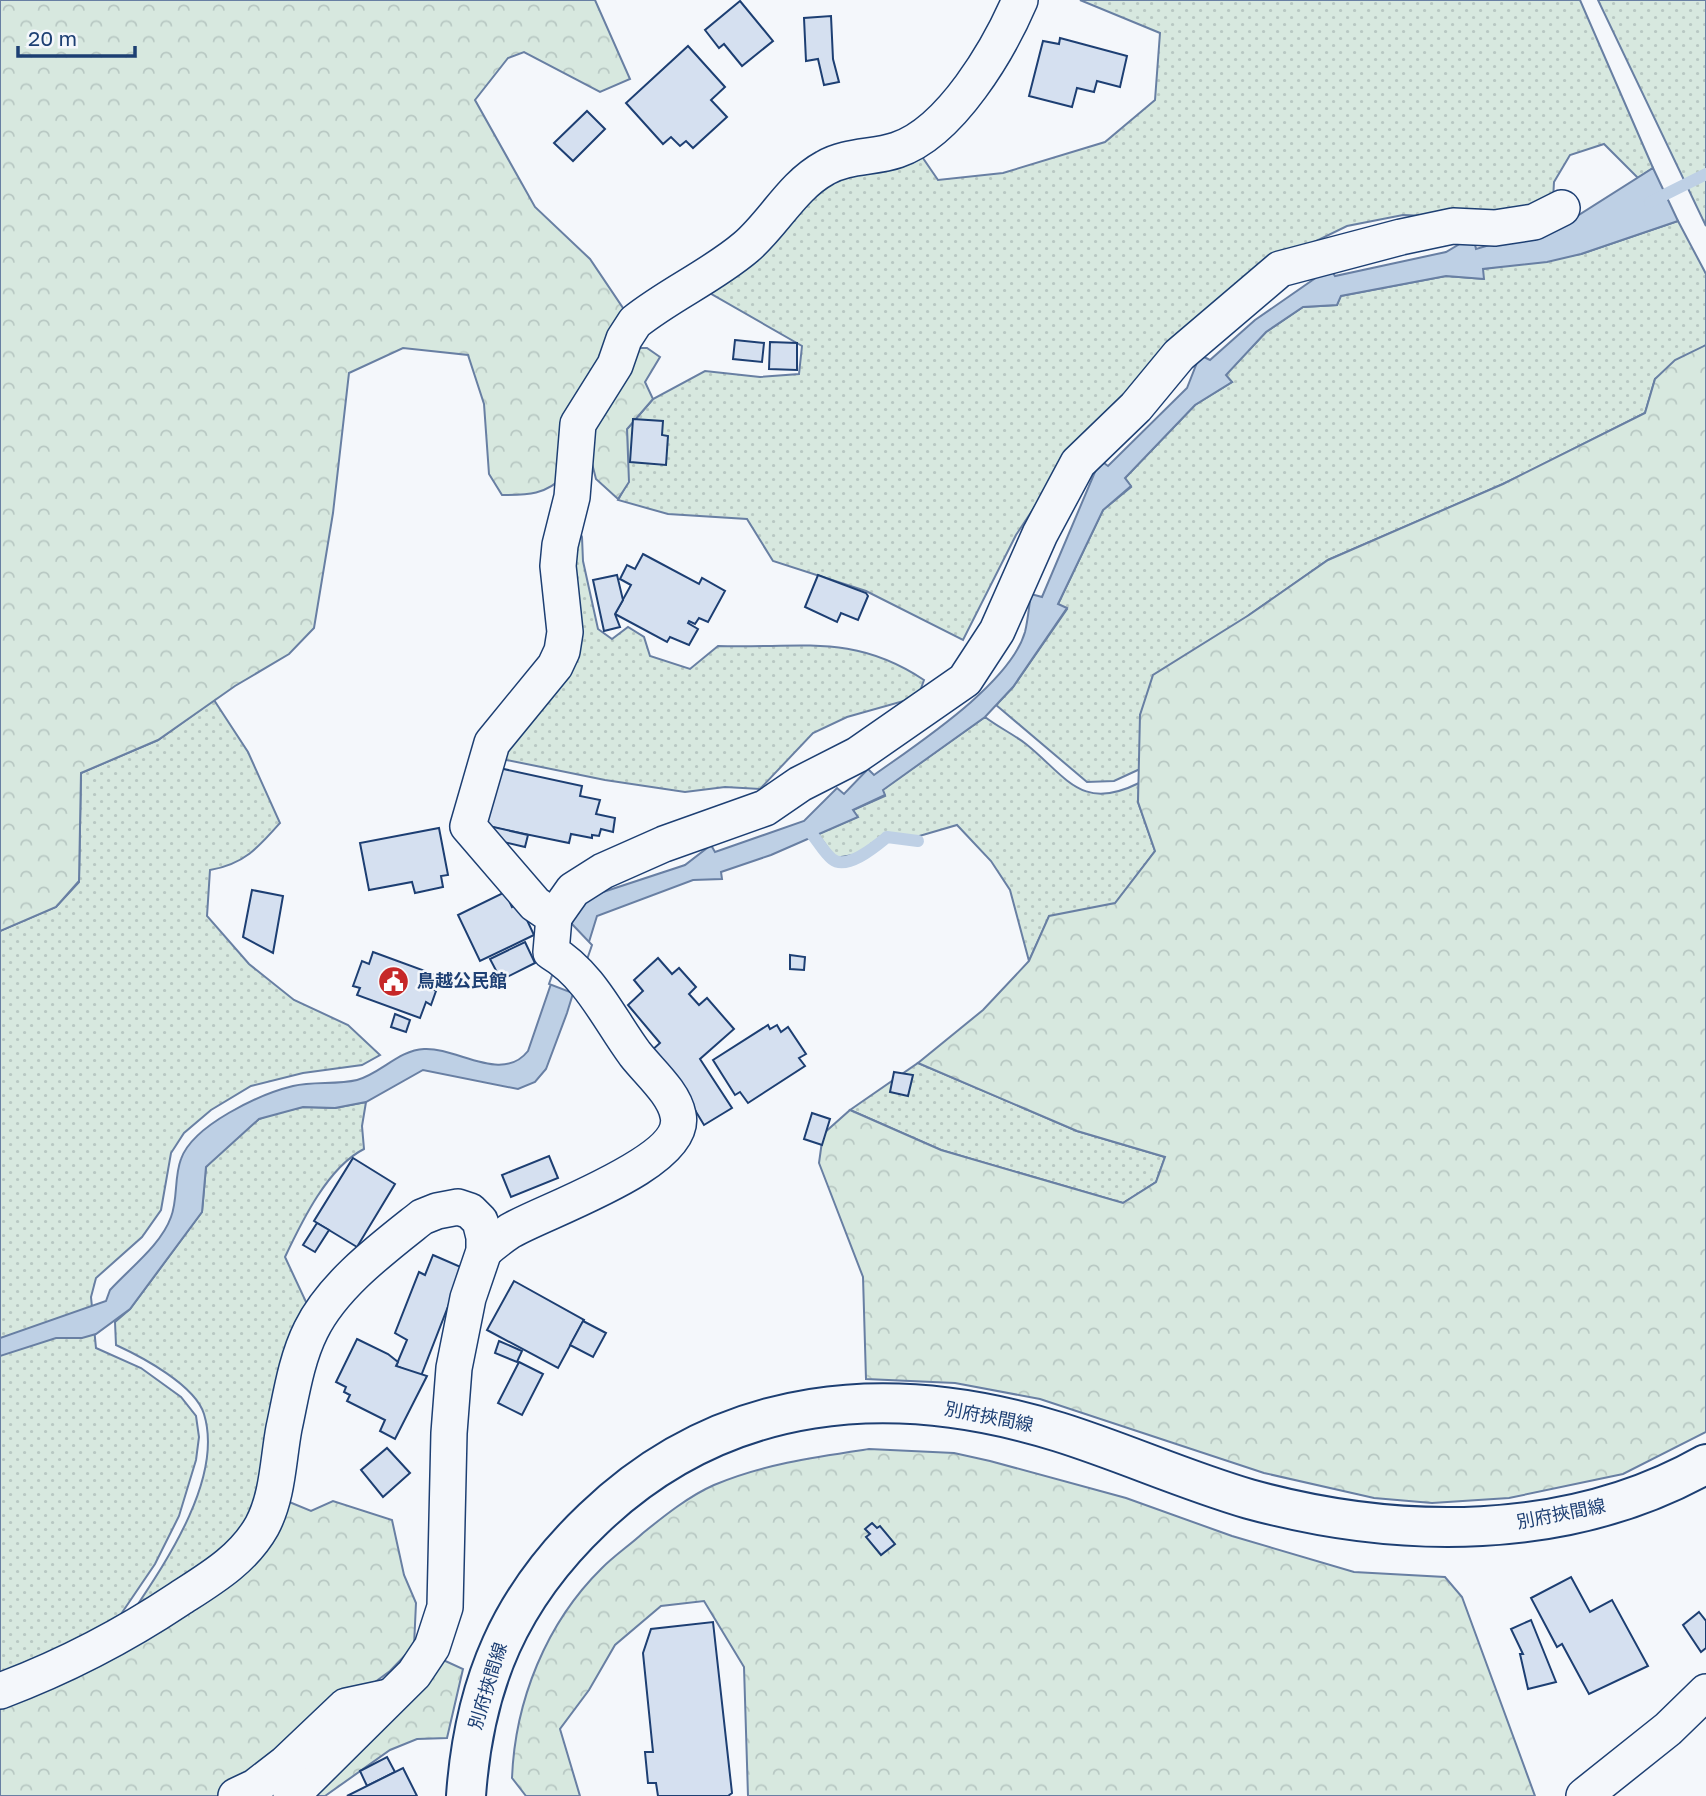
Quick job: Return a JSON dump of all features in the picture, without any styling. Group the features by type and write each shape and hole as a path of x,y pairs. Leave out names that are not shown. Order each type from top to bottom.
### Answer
{"main road":[{"name":"別府挾間線","path":"466,1796 469,1750 484,1688 502,1641 529,1591 569,1541 620,1492 680,1452 754,1420 840,1403 925,1405 1015,1420 1248,1499 1380,1524 1456,1527 1530,1523 1601,1508 1671,1484 1706,1464"}],"street":[{"path":"554,917 535,904 468,826 492,743 555,666 562,651 565,632 559,555 572,497 578,424 615,365 624,339 635,322 744,248 769,227 790,197 825,168 859,156 898,150 934,127 963,97 988,62 1020,0"},
{"path":"484,1251 510,1231 566,1206 641,1165 671,1142 676,1133 678,1113 669,1096 570,966 551,952 554,917 573,890 603,871 664,844 765,808 800,784 857,755 965,680 997,631 1040,534 1078,463 1136,407 1179,355 1280,269 1453,226 1495,228 1534,222 1562,208"},
{"path":"0,1691 54,1671 124,1635 224,1569 247,1548 262,1525 273,1499 298,1364 311,1331 326,1306 399,1235 429,1214 458,1207 470,1211 480,1221 484,1251 468,1298 454,1368 449,1433 444,1607 432,1647 414,1674 291,1796"},
{"path":"1584,1796 1668,1729 1706,1692"},
{"path":"236,1796 255,1787 286,1763 346,1706 388,1698"}],"green space":[{"path":"0,0 595,0 630,79 600,92 524,52 508,58 475,100 535,207 590,259 627,314 565,475 544,490 520,495 502,495 489,474 484,404 468,355 403,348 349,373 333,513 314,628 289,654 235,686 158,740 81,773 79,881 56,907 0,931"},
{"path":"1080,0 1580,0 1653,168 1638,178 1604,144 1570,155 1554,182 1553,200 1517,213 1455,217 1403,215 1347,226 1275,261 1071,452 1016,535 963,640 866,591 773,561 747,519 668,514 618,500 628,482 627,429 653,399 705,371 760,377 799,374 802,346 701,288 813,190 916,148 938,180 1003,173 1105,142 1155,100 1160,33"},
{"path":"1598,0 1706,0 1706,226"},
{"path":"1678,221 1706,274 1706,345 1655,379 1645,413 1503,484 1328,560 1249,615 1140,715 1140,769 1114,781 1087,782 996,705 1013,687 1067,609 1058,604 1103,510 1131,487 1125,478 1195,405 1232,382 1225,375 1266,332 1303,307 1337,305 1340,296 1446,276 1483,279 1482,269 1581,254"},
{"path":"1706,345 1706,1432 1623,1474 1509,1498 1432,1503 1374,1498 1264,1473 1040,1399 955,1383 866,1379 863,1277 819,1163 823,1134 850,1110 941,1150 1123,1203 1156,1182 1165,1157 1077,1131 918,1063 983,1010 1029,961 1049,916 1115,903 1155,851 1138,802 1140,715 1153,675 1249,615 1328,560 1503,484 1645,413 1655,379 1675,360"},
{"path":"630,348 647,348 660,357 645,382 653,399 627,429 629,482 618,499 596,479 587,444"},
{"path":"575,520 582,537 583,561 598,629 612,639 628,627 644,637 650,656 690,669 718,646 799,645 848,649 898,665 924,680 918,697 847,717 813,733 760,789 725,787 685,792 605,780 497,758 535,702"},
{"path":"214,700 248,752 280,823 249,854 232,864 210,870 207,916 249,964 294,1000 348,1025 380,1055 362,1065 303,1073 251,1086 211,1110 184,1133 171,1153 161,1210 142,1237 96,1278 91,1297 96,1348 141,1368 181,1397 196,1416 199,1437 196,1460 179,1516 155,1564 117,1620 0,1676 0,931 56,907 79,882 81,773 158,740"},
{"path":"985,717 1026,744 1076,787 1103,794 1139,783 1138,802 1155,851 1115,904 1049,917 1029,961 1010,890 991,861 957,825 916,837 887,836 865,853 835,858 818,834 857,817 853,810 885,796 882,790"},
{"path":"918,1063 1077,1131 1165,1157 1156,1182 1123,1203 941,1150 850,1110"},
{"path":"366,1102 362,1126 364,1149 339,1168 317,1196 285,1257 307,1304 259,1499 247,1531 130,1616 174,1547 187,1520 206,1466 208,1439 204,1414 199,1403 166,1373 116,1345 115,1322 130,1309 202,1212 206,1167 224,1147 259,1119 272,1114 303,1107 335,1108"},
{"path":"869,1449 954,1453 990,1461 1126,1498 1232,1536 1354,1572 1445,1577 1462,1597 1535,1796 748,1796 744,1667 704,1601 661,1606 615,1645 589,1690 560,1729 580,1796 526,1796 512,1778 519,1720 527,1692 537,1665 565,1613 602,1568 668,1513 714,1485 771,1466"},
{"path":"282,1499 311,1511 333,1501 392,1520 404,1575 416,1603 414,1646 390,1671 220,1796 0,1796 0,1706 58,1682"},
{"path":"441,1659 463,1669 447,1738 417,1739 390,1750 325,1796 303,1796"}],"water":[{"path":"1653,168 1678,221 1581,254 1547,262 1483,269 1484,279 1446,276 1341,296 1337,305 1303,307 1266,332 1226,375 1232,382 1195,405 1125,478 1131,486 1103,510 1058,604 1067,608 1013,687 985,717 883,790 885,795 853,810 858,817 771,855 721,872 722,879 693,880 597,916 567,1013 546,1069 535,1082 518,1089 423,1070 366,1102 335,1108 303,1107 259,1119 206,1167 202,1212 130,1309 96,1334 82,1338 56,1338 0,1356 0,1338 106,1301 110,1290 160,1237 175,1203 181,1159 188,1146 213,1123 246,1104 279,1090 301,1085 357,1080 415,1050 437,1050 492,1064 517,1060 528,1051 577,908 591,896 685,865 711,845 715,852 804,821 837,788 844,794 868,769 874,775 960,711 1001,672 1016,652 1025,632 1031,594 1042,597 1100,460 1108,466 1187,388 1200,355 1210,360 1255,320 1330,268 1335,276 1446,252 1473,236 1476,249 1566,223"}],"pier":[{"path":"571,923 592,945 575,994 549,984"}],"building":[{"path":"740,1 773,41 742,66 724,44 719,48 705,30"},
{"path":"831,16 833,59 839,82 824,85 818,59 806,61 804,18"},
{"path":"1060,38 1127,56 1120,87 1097,81 1094,92 1077,88 1072,107 1029,96 1043,41 1059,44"},
{"path":"688,46 725,87 711,100 727,117 693,148 686,141 680,146 671,137 663,144 626,103"},
{"path":"587,111 605,129 573,161 554,143"},
{"path":"735,340 764,343 762,362 733,359"},
{"path":"770,342 797,343 797,370 769,369"},
{"path":"633,419 663,421 662,435 668,436 666,465 630,462"},
{"path":"643,554 699,584 702,578 725,591 708,622 699,618 695,624 689,621 688,623 698,629 689,645 670,637 667,642 615,614 631,585 620,579 627,565 635,569"},
{"path":"617,575 623,600 615,614 620,627 604,631 593,580"},
{"path":"818,575 866,593 868,596 858,620 841,613 837,622 805,607"},
{"path":"499,768 582,786 580,796 600,800 596,814 615,818 613,832 601,829 599,836 592,835 592,838 571,834 569,843 486,826"},
{"path":"489,826 528,835 525,847 486,838"},
{"path":"439,828 448,875 441,876 443,887 415,893 412,882 369,890 360,843"},
{"path":"252,890 283,896 273,953 243,937"},
{"path":"505,892 512,907 519,903 534,935 480,961 458,915"},
{"path":"525,942 535,963 501,980 490,959"},
{"name":"鳥越公民館","path":"373,952 436,975 431,988 436,991 431,1005 426,1002 420,1018 357,995 360,988 353,986 362,961 369,964"},
{"path":"790,955 805,957 804,970 790,969"},
{"path":"658,958 672,974 679,968 696,987 689,994 699,1005 707,998 734,1029 700,1059 732,1108 704,1125 681,1087 650,1052 660,1043 628,1005 643,991 634,980"},
{"path":"395,1014 410,1020 406,1032 391,1027"},
{"path":"768,1025 770,1029 777,1025 781,1032 788,1027 806,1054 799,1058 805,1066 748,1103 740,1092 735,1095 713,1060"},
{"path":"894,1072 913,1075 908,1096 890,1092"},
{"path":"812,1113 830,1119 822,1145 804,1139"},
{"path":"549,1156 558,1178 511,1197 502,1175"},
{"path":"353,1158 395,1184 357,1247 314,1221"},
{"path":"317,1223 329,1230 315,1252 303,1245"},
{"path":"433,1255 463,1268 421,1376 396,1366 407,1340 395,1333 419,1272 425,1275"},
{"path":"514,1281 584,1320 558,1368 487,1330"},
{"path":"583,1321 606,1333 593,1357 570,1345"},
{"path":"357,1339 388,1354 398,1362 396,1366 427,1376 395,1439 380,1431 385,1420 347,1401 350,1395 344,1392 346,1387 336,1382"},
{"path":"499,1341 522,1351 517,1362 495,1353"},
{"path":"519,1362 543,1374 522,1415 498,1403"},
{"path":"387,1448 410,1473 383,1497 361,1470"},
{"path":"872,1523 877,1528 880,1526 895,1544 881,1555 866,1537 870,1534 865,1529"},
{"path":"1571,1577 1590,1612 1612,1600 1648,1666 1589,1694 1562,1644 1557,1647 1531,1598"},
{"path":"1699,1612 1706,1621 1706,1648 1701,1652 1683,1625"},
{"path":"1531,1620 1556,1682 1528,1689 1520,1654 1523,1654 1511,1629"},
{"path":"713,1622 732,1793 728,1796 658,1796 656,1783 648,1783 645,1752 653,1752 643,1653 651,1629"},
{"path":"387,1757 395,1772 367,1786 360,1771"},
{"path":"403,1768 417,1796 347,1796"}],"waterway":[{"path":"1650,202 1706,174"},
{"path":"807,829 829,856 838,862 861,856 887,837 918,841"}],"place":[{"name":"鳥越公民館","path":"394,981"}]}
